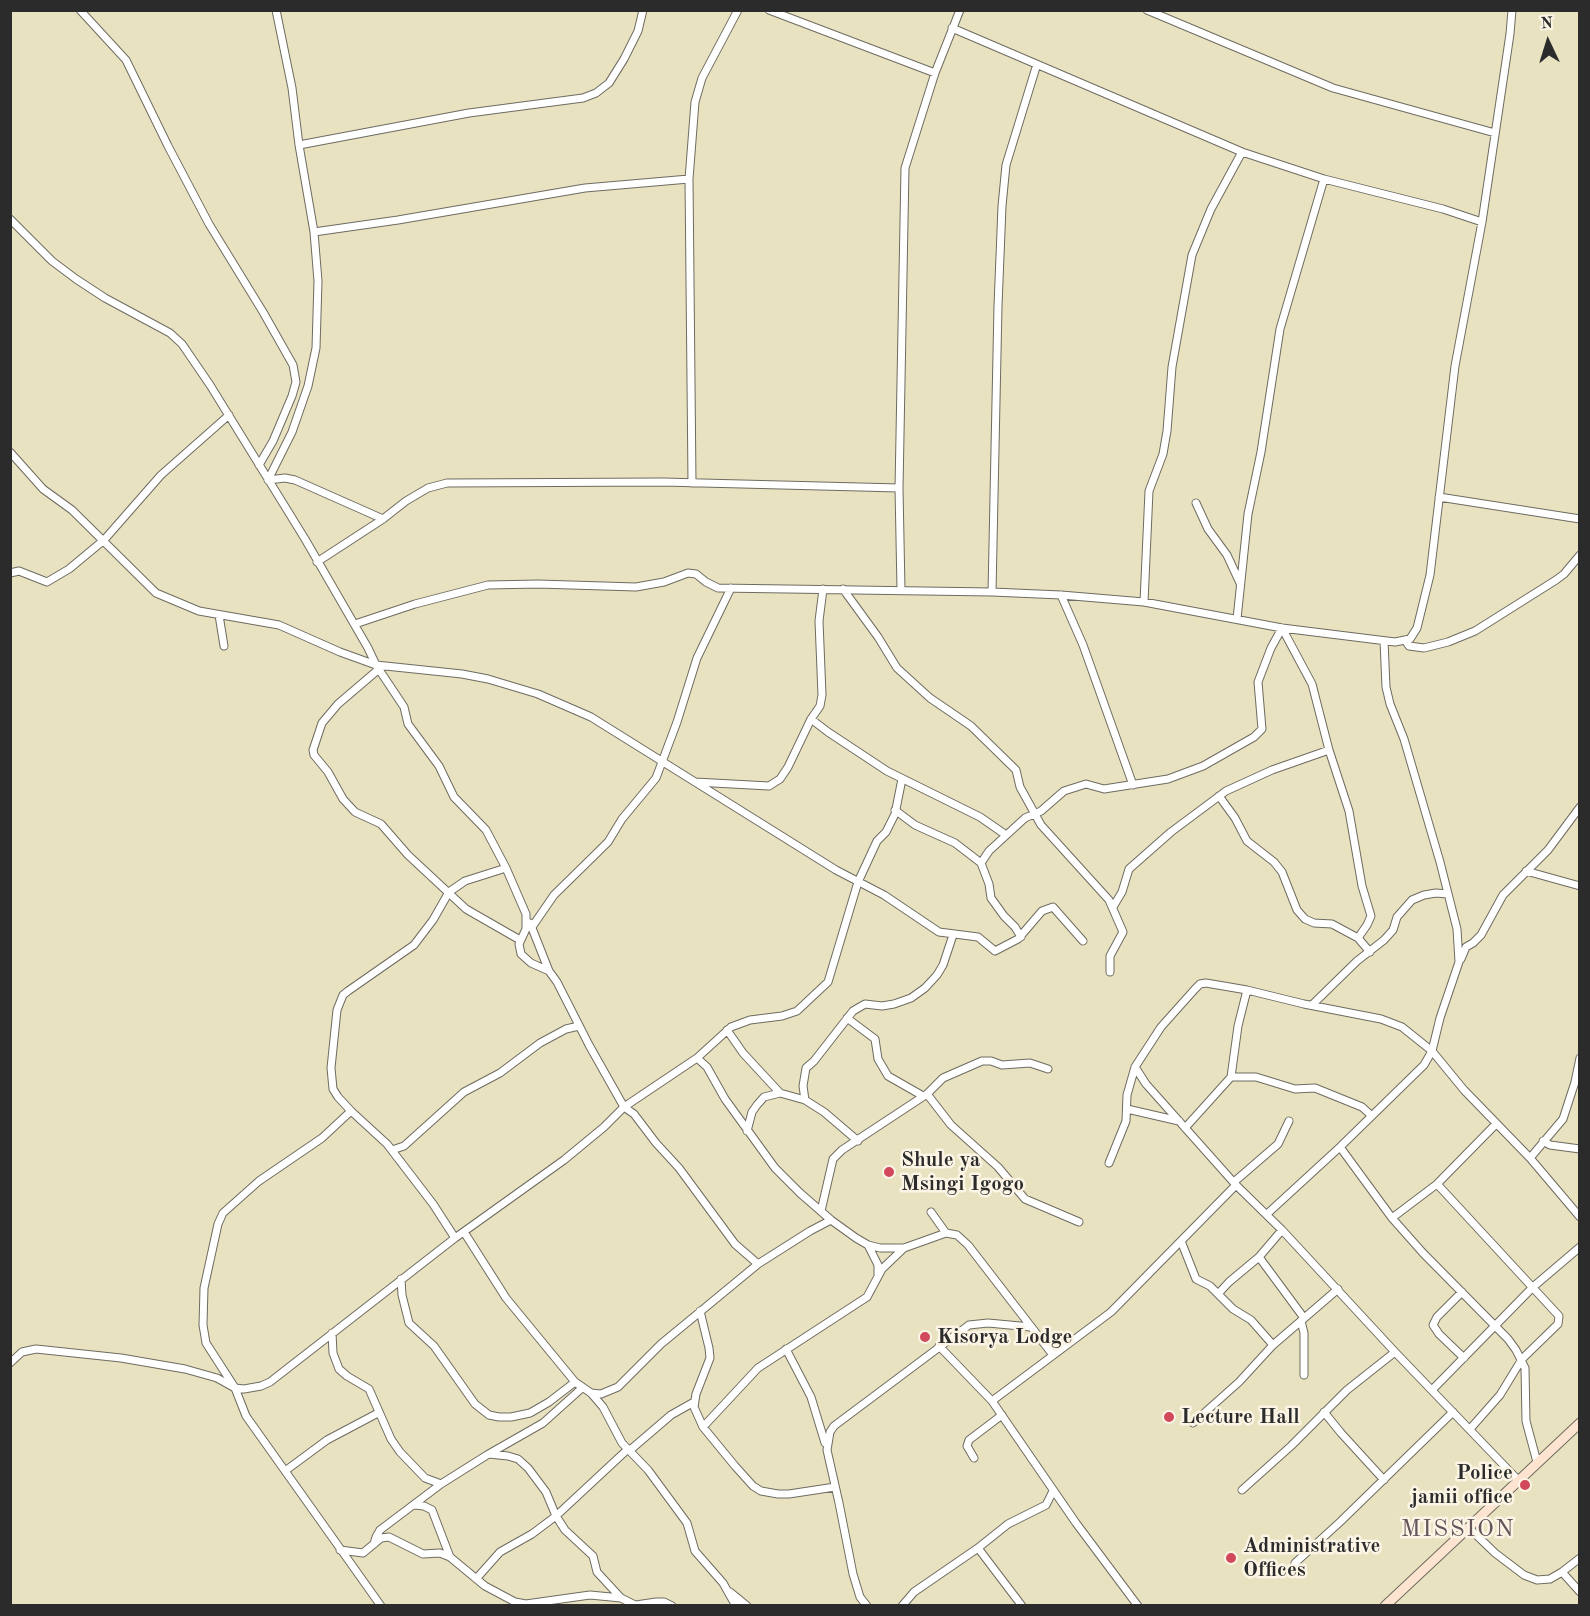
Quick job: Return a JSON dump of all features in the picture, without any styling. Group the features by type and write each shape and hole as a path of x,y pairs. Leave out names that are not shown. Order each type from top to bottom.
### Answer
{"main road":[{"path":"1385,1605 1580,1424"}],"street":[{"path":"80,10 126,60 204,214 293,365 296,382 292,396 273,441 259,465"},
{"path":"268,480 292,432 308,386 317,326 318,281 314,232 299,146 292,88 276,10"},
{"path":"299,146 469,113 583,98 596,93 609,83 624,59 638,31 643,10"},
{"path":"692,483 689,179 695,102 702,78 738,10"},
{"path":"769,10 934,73"},
{"path":"901,590 899,488 905,168 934,73 960,10"},
{"path":"1147,10 1333,88 1495,133"},
{"path":"355,624 415,604 488,585 636,587 664,582 688,573 696,574 712,586 731,588 992,592 1144,602 1282,628 1384,641 1410,639 1417,628 1430,575 1455,366 1482,222 1512,10"},
{"path":"952,28 1242,152 1324,178 1443,209 1482,222"},
{"path":"992,592 1002,206 1006,165 1037,64"},
{"path":"1144,602 1149,491 1162,454 1167,431 1172,367 1192,255 1211,209 1242,152"},
{"path":"1237,619 1248,514 1261,452 1280,329 1324,178"},
{"path":"314,232 585,188 689,179"},
{"path":"10,219 35,246 68,273 105,298 170,333 182,344 229,415 355,624 377,667 404,707 408,724 439,766 454,797 486,830 506,868 549,970 624,1107 634,1114 679,1168 735,1244 758,1264"},
{"path":"10,573 19,571 43,581 52,580 104,540 161,475 229,415"},
{"path":"10,452 43,489 72,510 104,540 137,577 156,593 199,611 279,625 377,667 462,674 538,694 591,717 693,782 858,882 884,895 939,932 978,937 995,951 1021,936 1042,911 1053,907 1083,941"},
{"path":"268,480 295,480 383,519"},
{"path":"316,562 383,519 406,501 428,488 447,483 692,483 899,488"},
{"path":"1439,497 1580,519"},
{"path":"1196,503 1240,582"},
{"path":"1405,640 1409,646 1424,648 1448,642 1475,631 1556,580 1580,555"},
{"path":"532,927 554,895 608,842 622,819 656,778 697,658 731,588"},
{"path":"693,782 769,786 780,779 820,706 822,695 818,647 823,589"},
{"path":"843,589 878,637 897,668 930,698 971,726 1016,771 1020,787 1034,814 1052,840 1113,906 1123,932 1110,956 1110,972"},
{"path":"1061,595 1083,645 1133,785"},
{"path":"219,615 224,646"},
{"path":"981,863 989,851 1025,818 1041,811 1059,794 1078,785 1086,784 1104,789 1168,779 1203,766 1259,733 1262,729 1258,682 1282,628"},
{"path":"1282,628 1312,684 1329,750 1349,811 1362,886 1371,916 1359,938"},
{"path":"1384,641 1384,670 1390,704 1404,739 1440,862 1457,929 1459,962"},
{"path":"377,667 338,704 322,723 313,750 314,755 355,812 381,824 408,855 473,913 520,940"},
{"path":"811,719 902,779 980,817 1006,835"},
{"path":"1113,906 1122,892 1129,869 1171,832 1219,796 1242,782 1329,750"},
{"path":"10,1363 22,1352 36,1348 121,1358 185,1369 217,1378 235,1388 254,1389 270,1382 455,1238 564,1160 624,1107 697,1058 727,1030 750,1020 782,1016 797,1011 828,982 858,882 877,842 886,832 895,810 902,779"},
{"path":"1219,796 1235,818 1247,842 1274,862 1282,872 1297,910 1305,919 1314,923 1332,924 1359,938 1370,952"},
{"path":"1267,1214 1424,1065 1432,1051 1440,1018 1466,947 1481,935 1503,896 1548,850 1580,807"},
{"path":"895,810 915,825 955,843 981,863 989,884 991,898 1021,936"},
{"path":"455,1238 433,1204 392,1150 351,1111 333,1089 331,1060 337,1010 348,991 414,945 433,920 449,893 465,881 506,868"},
{"path":"1526,871 1580,886"},
{"path":"1312,1005 1393,930 1398,917 1412,900 1436,893 1448,894"},
{"path":"526,914 526,929 520,940 519,950 524,958 549,970"},
{"path":"805,1100 803,1086 806,1068 853,1011 865,1004 882,1006 894,1004 911,998 925,988 943,965 953,935"},
{"path":"1109,1163 1126,1121 1127,1095 1136,1067 1161,1027 1200,984 1206,983 1392,1022 1415,1036 1432,1051 1496,1124 1530,1158 1579,1216"},
{"path":"1185,1128 1231,1077 1238,1026 1247,990"},
{"path":"847,1018 875,1039 878,1059 888,1076 925,1095 939,1107 951,1125 998,1167 1025,1199 1079,1222"},
{"path":"392,1150 404,1146 464,1092 500,1072 540,1043 566,1029 579,1026"},
{"path":"727,1030 743,1053 780,1093"},
{"path":"697,1058 707,1067 747,1131 775,1168 831,1220 868,1245 880,1248 904,1248 946,1233 957,1235 968,1245 1053,1355"},
{"path":"1530,1158 1563,1119 1580,1058"},
{"path":"821,1211 833,1159 842,1150 925,1095 943,1078 982,1061 1002,1065 1030,1063 1048,1069"},
{"path":"1136,1067 1146,1084 1235,1183 1518,1480"},
{"path":"1231,1077 1256,1077 1295,1089 1315,1088 1362,1107 1372,1116"},
{"path":"792,1096 803,1086"},
{"path":"747,1131 752,1112 757,1105 764,1097 780,1093 805,1100 824,1112 858,1141"},
{"path":"1127,1109 1179,1121"},
{"path":"351,1111 322,1138 259,1181 223,1213 218,1224 204,1288 203,1325 206,1343 235,1388 246,1416 381,1605"},
{"path":"992,1401 1111,1312 1235,1183 1278,1144 1289,1121"},
{"path":"1392,1218 1437,1184 1496,1124"},
{"path":"1543,1141 1580,1149"},
{"path":"1340,1147 1392,1218 1423,1253 1508,1339 1522,1359 1526,1381 1526,1421 1537,1462"},
{"path":"1437,1184 1559,1316 1558,1324 1522,1359 1500,1395 1470,1430"},
{"path":"931,1212 946,1233"},
{"path":"591,1393 607,1393 618,1387 661,1344 758,1264 831,1220"},
{"path":"1218,1294 1258,1257 1282,1230"},
{"path":"464,1232 506,1298 575,1382 591,1393 603,1407 629,1450 648,1470 687,1523 695,1551 728,1590 747,1605"},
{"path":"1181,1241 1196,1279 1210,1286 1233,1309 1256,1325 1273,1346"},
{"path":"868,1245 878,1265 879,1276"},
{"path":"1432,1390 1533,1287 1580,1247"},
{"path":"703,1427 747,1377 786,1349 867,1298 882,1269 904,1248"},
{"path":"1258,1257 1302,1319 1304,1375"},
{"path":"401,1279 402,1295 410,1323 434,1346 475,1404 489,1415 511,1417 530,1413 575,1382"},
{"path":"1193,1423 1239,1382 1302,1319 1338,1289"},
{"path":"1462,1292 1437,1317 1433,1325 1438,1334 1464,1358"},
{"path":"700,1311 710,1348 710,1358 694,1402 695,1413 703,1427 753,1486 761,1491 789,1494 835,1487"},
{"path":"827,1450 827,1437 834,1426 964,1328 976,1323 1031,1328"},
{"path":"332,1333 333,1353 339,1369 369,1389 390,1439 400,1452 425,1478 441,1484"},
{"path":"939,1346 992,1401 1053,1491 1138,1605"},
{"path":"786,1349 811,1397 827,1450 855,1584 860,1597 867,1605"},
{"path":"1242,1490 1291,1446 1347,1390 1395,1352"},
{"path":"374,1544 378,1532 441,1484 543,1423 582,1388"},
{"path":"476,1579 500,1552 532,1534 556,1516 671,1415 694,1402"},
{"path":"1324,1412 1341,1434 1384,1480"},
{"path":"1295,1563 1453,1412"},
{"path":"285,1471 327,1440 378,1413"},
{"path":"974,1458 967,1446 969,1440 1002,1415"},
{"path":"487,1455 497,1454 518,1459 528,1468 546,1492 565,1530 593,1556 597,1572 621,1598"},
{"path":"902,1605 914,1592 978,1548 1015,1519 1046,1505 1053,1491"},
{"path":"414,1505 432,1510 450,1557"},
{"path":"1469,1528 1495,1553 1524,1575 1537,1580 1550,1579 1580,1558"},
{"path":"340,1550 361,1554 381,1538 389,1537 423,1554 440,1553 450,1557 497,1594 522,1604 590,1595 621,1598 636,1605 656,1602 672,1605"},
{"path":"978,1548 1022,1605"},
{"path":"1562,1572 1580,1592"},
{"path":"728,1590 736,1605"},
{"path":"561,1605 573,1597"}],"place":[{"name":"Shule ya Msingi Igogo","path":"889,1172"},
{"name":"Kisorya Lodge","path":"925,1337"},
{"name":"Lecture Hall","path":"1169,1417"},
{"name":"Police jamii office","path":"1525,1485"},
{"name":"Administrative Offices","path":"1231,1558"}],"district":[{"name":"MISSION","path":"1458,1530"}]}
